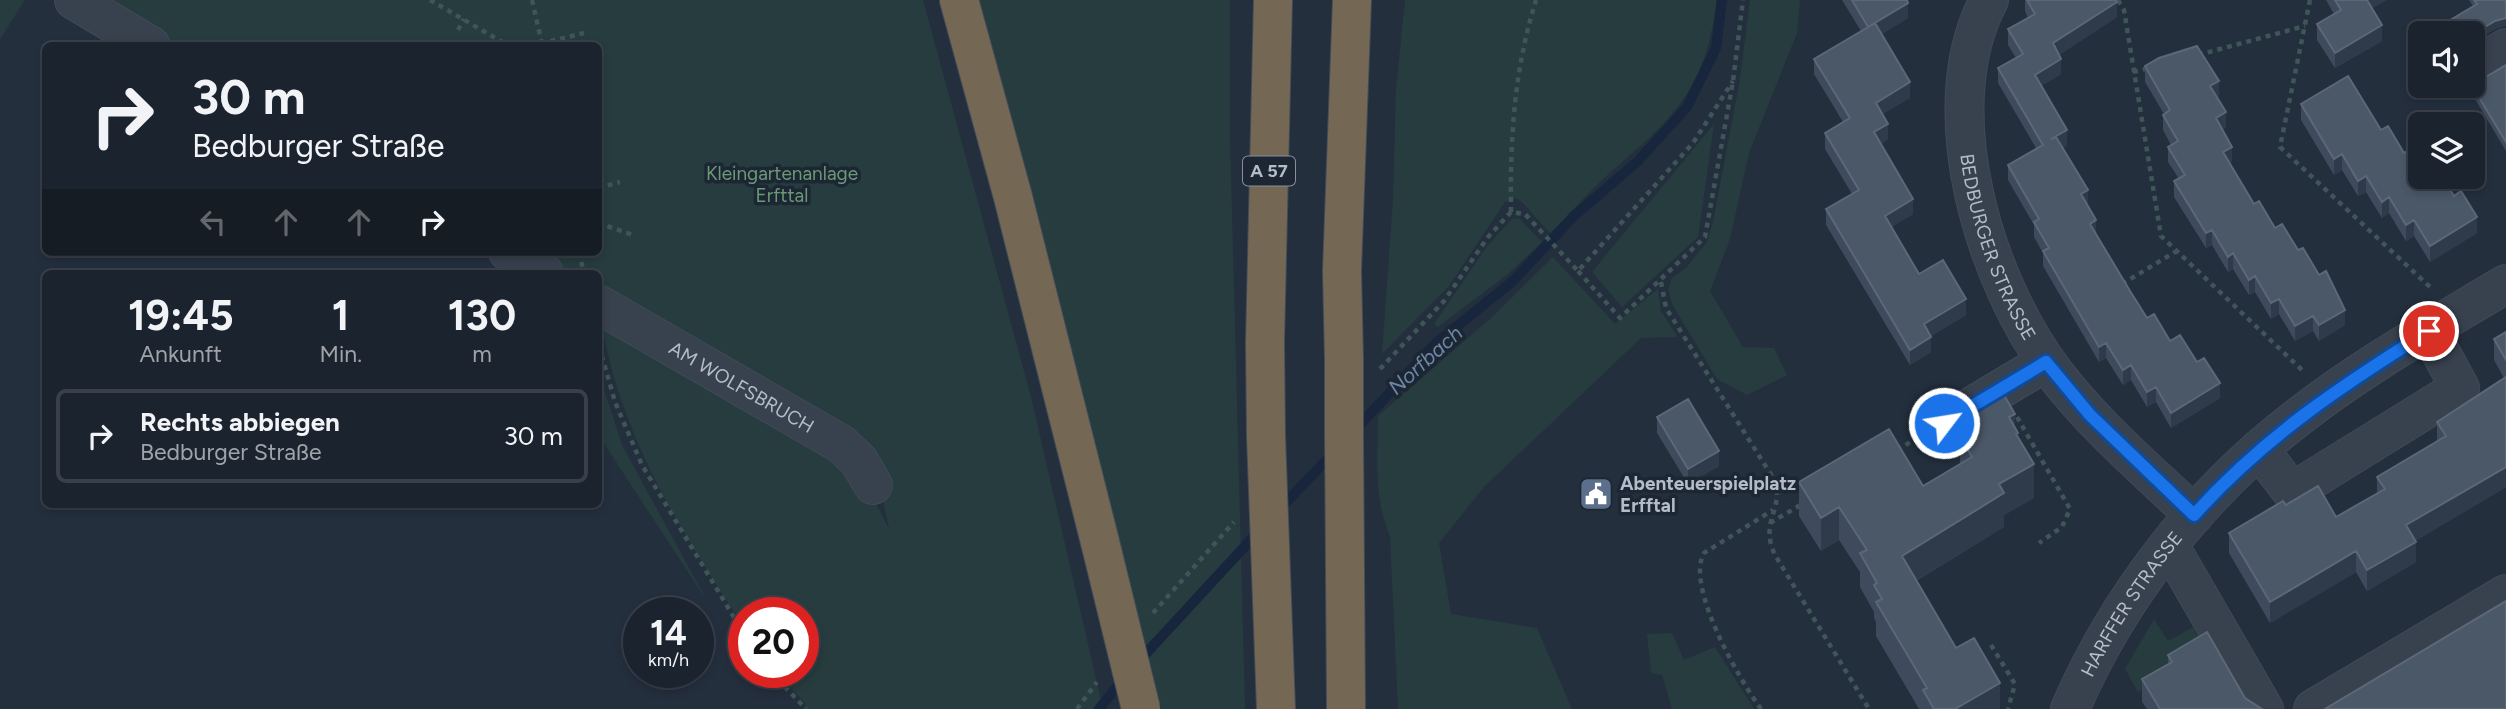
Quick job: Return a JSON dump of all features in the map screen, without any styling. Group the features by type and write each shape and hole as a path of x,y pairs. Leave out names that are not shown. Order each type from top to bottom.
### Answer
{"highway":[{"path":"959,0 1141,709"},
{"name":"A 57","path":"1273,0 1265,342 1276,709"},
{"path":"1346,709 1342,271 1352,0"}],"street":[{"path":"74,0 145,42"},
{"name":"BEDBURGER STRASSE","path":"1989,0 1977,28 1968,76 1967,141 1971,174 1996,267 2020,321 2046,362 2094,419 2194,515"},
{"path":"2485,61 2506,48"},
{"path":"515,256 539,270"},
{"name":"HARFFER STRASSE","path":"2070,709 2126,606 2169,545 2194,515 2259,449 2328,395 2506,284"},
{"name":"AM WOLFSBRUCH","path":"602,306 841,444 859,461 873,485"},
{"path":"2259,449 2292,492 2460,388 2443,322"},
{"path":"1944,423 2046,362"},
{"path":"2169,545 2264,709"},
{"path":"2313,709 2506,594"}],"path":[{"path":"430,0 502,42"},
{"path":"533,0 541,42"},
{"path":"1511,212 1510,135 1528,27 1536,0"},
{"path":"1532,222 1620,318 1661,282 1705,237 1733,81 1743,0"},
{"path":"2118,0 2124,10 2161,236 2328,395"},
{"path":"2310,0 2280,147 2443,322"},
{"path":"458,30 464,19"},
{"path":"2186,58 2305,26"},
{"path":"552,42 584,33"},
{"path":"2133,72 2160,65"},
{"path":"1578,271 1693,143 1733,81"},
{"path":"602,187 620,182"},
{"path":"602,224 633,235"},
{"path":"2119,285 2175,252"},
{"path":"1661,282 1666,308 1775,481 1778,491 1769,523 1769,539 1775,555 1869,709"},
{"path":"602,358 615,402 642,465 728,607"},
{"path":"2000,389 2070,509 2062,527 2039,543"},
{"path":"1885,457 1944,423"},
{"path":"1769,523 1815,497"},
{"path":"1761,709 1746,689 1727,652 1699,582 1698,564 1704,552 1774,509"},
{"path":"1991,645 2015,684 2008,709"},
{"path":"786,688 806,709"}],"green space":[{"path":"0,0 25,0 0,39"},
{"name":"Kleingartenanlage Erfttal","path":"95,0 923,0 1031,397 1103,709 802,709 806,704 791,688 819,688 819,597 728,597 728,601 675,516 636,439 609,358 602,316 860,472 889,529 873,455 602,296 602,270 558,270 534,256 602,256 602,42 168,42"},
{"path":"976,0 1230,0 1230,136 1245,709 1154,709"},
{"path":"1405,0 1716,0 1716,4 1703,62 1693,84 1664,123 1550,233 1522,202 1516,198 1505,202 1449,286 1382,354 1393,199 1396,89"},
{"path":"1750,0 1800,0 1797,33 1749,153 1730,239 1710,291 1743,347 1774,348 1787,375 1747,395 1717,379 1672,304 1668,290 1672,278 1686,268 1707,242 1713,222 1740,79"},
{"path":"1714,124 1698,237 1622,307 1592,272"},
{"path":"1519,218 1542,242 1508,274 1438,327 1434,324 1488,245 1512,219"},
{"path":"1553,257 1615,324 1658,289 1661,311 1678,337 1641,338 1485,486 1439,543 1451,614 1537,628 1572,709 1398,709 1390,536 1379,492 1378,416 1492,317"},
{"path":"602,383 622,445 705,597 602,441"},
{"path":"2154,619 2168,641 2193,627 2206,651 2138,692 2125,669"},
{"path":"1672,633 1684,660 1715,647 1754,709 1672,709 1662,675 1651,673 1647,634"}],"building":[{"path":"1852,0 1907,0 1908,3 1868,27"},
{"path":"2027,0 2117,2 2053,43 2061,59 2035,75 2067,130 2051,139 2056,137 2088,190 2081,194 2096,220 2090,224 2130,291 2147,318 2154,314 2170,341 2180,335 2197,362 2204,358 2220,383 2171,413 2156,387 2147,392 2131,365 2123,370 2106,343 2099,347 2043,251 2049,248 2034,222 2039,219 2008,165 2043,145 1998,68 2023,54 2008,29 2035,14"},
{"path":"2335,0 2367,0 2382,25 2335,53 2317,24 2341,10"},
{"path":"2474,0 2506,0 2506,18 2485,27 2485,21 2449,21 2477,4"},
{"path":"1875,23 1910,82 1876,103 1888,124 1874,132 1913,199 1885,216 1919,274 1943,260 1966,299 1924,324 1931,337 1910,350 1826,209 1859,190 1825,133 1850,118 1814,59"},
{"path":"2197,46 2219,81 2210,86 2226,112 2216,118 2232,147 2223,152 2254,204 2259,201 2275,228 2282,224 2298,250 2303,248 2319,275 2326,271 2345,310 2319,325 2313,316 2295,326 2279,299 2271,303 2255,276 2249,280 2233,253 2228,257 2212,230 2206,233 2174,181 2185,175 2168,147 2178,141 2163,115 2170,110 2145,66 2159,58"},
{"path":"2506,65 2506,142 2479,98 2485,98 2485,77"},
{"path":"2348,76 2381,130 2388,126 2404,153 2408,150 2408,189 2450,189 2454,196 2461,191 2477,217 2430,246 2414,220 2406,225 2389,197 2382,202 2366,176 2358,181 2342,154 2334,159 2301,104"},
{"path":"2506,332 2506,360 2494,339"},
{"path":"2506,377 2506,467 2406,525 2416,542 2367,570 2356,551 2270,602 2229,533 2283,501 2286,505 2318,486 2336,517 2385,489 2377,477 2446,436 2437,422"},
{"path":"1997,383 2015,414 2009,417 2018,433 2016,434 2034,464 1999,484 2004,493 1902,556 1956,648 1974,638 2000,683 1955,709 1934,709 1923,690 1927,688 1876,602 1882,599 1874,585 1877,583 1860,553 1867,550 1839,507 1821,518 1799,482 1889,429 1923,486 1972,457 1960,436 1967,432 1958,417 1965,413 1960,405"},
{"path":"1688,399 1719,451 1688,469 1657,417"},
{"path":"2506,601 2506,709 2325,709"},
{"path":"2207,632 2245,698 2262,709 2160,709 2142,679 2172,662 2168,655"}],"waterway":[{"name":"Norfbach","path":"1356,429 1436,343 1513,281 1574,216 1637,162 1687,107 1716,48 1722,0"},
{"name":"Norfbach","path":"1279,510 1334,452"},
{"name":"Norfbach","path":"1139,661 1259,531"},
{"name":"Norfbach","path":"1099,709 1124,678"}],"place":[{"name":"Abenteuerspielplatz Erfftal","path":"1596,494"}],"route":[{"path":"1944,423 2046,362 2090,415 2194,515 2225,481 2295,419 2429,331"}]}
